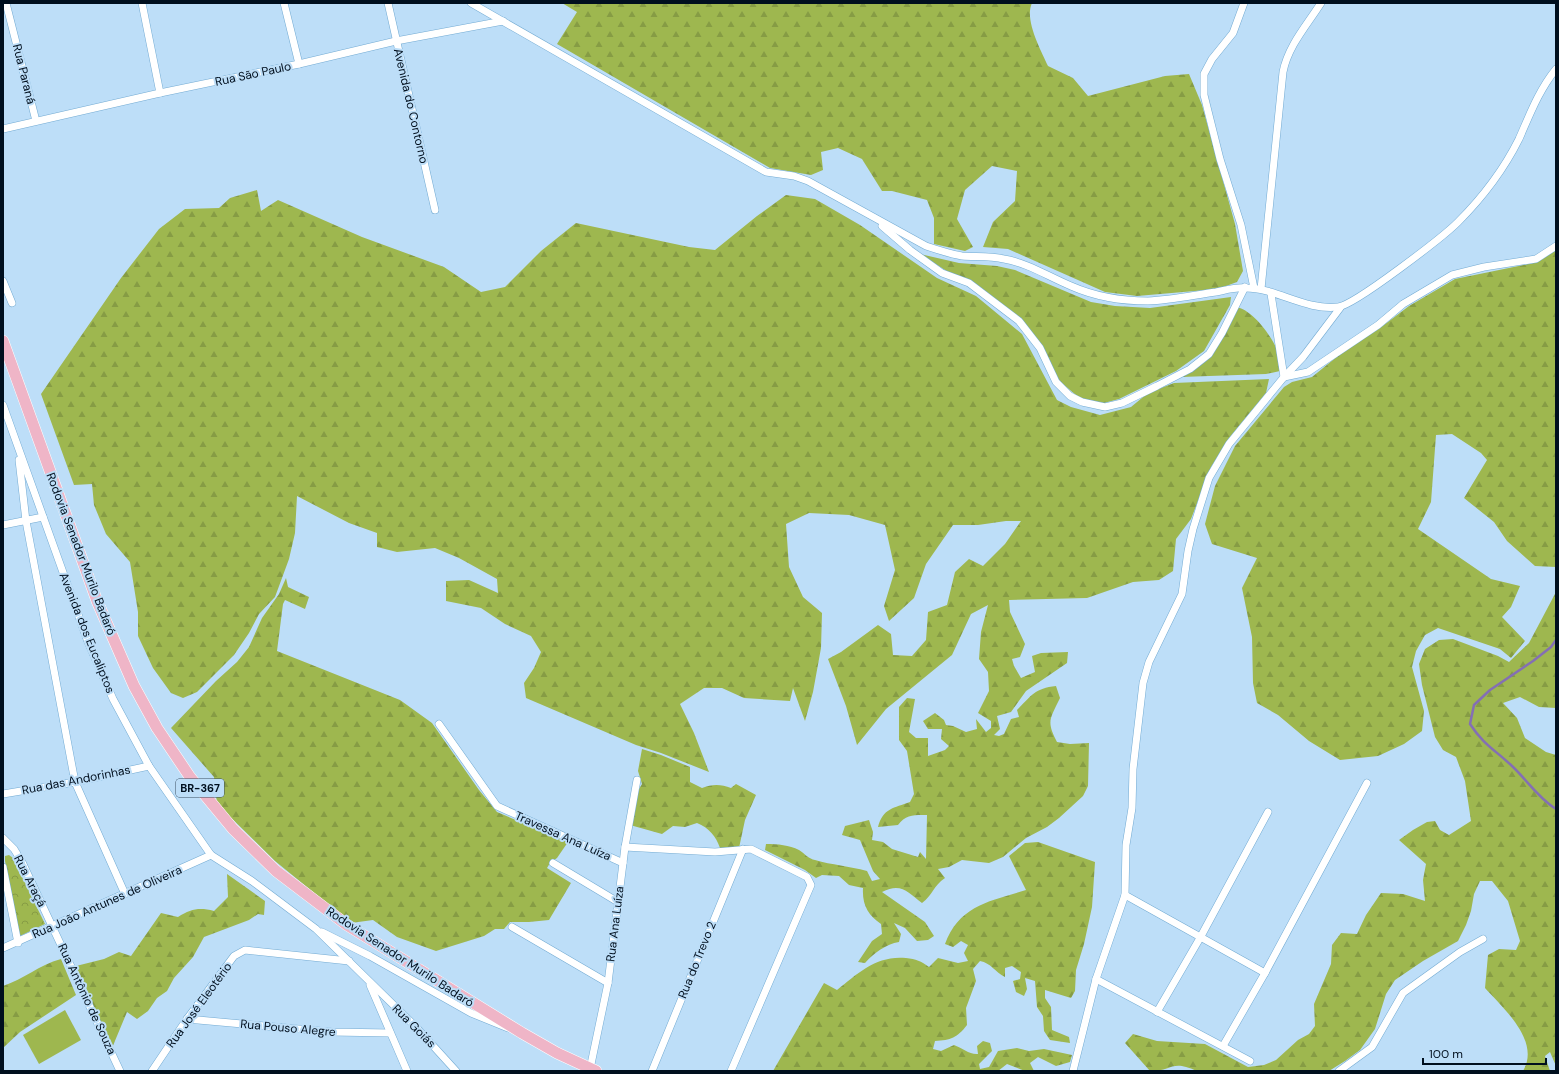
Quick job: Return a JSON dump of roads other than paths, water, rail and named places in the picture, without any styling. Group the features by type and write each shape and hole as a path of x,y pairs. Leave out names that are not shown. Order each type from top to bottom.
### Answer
{"main road":[{"name":"Rodovia Senador Murilo Badaró","path":"3,340 97,601 134,686 157,728 190,777 233,829 276,871 347,925 557,1053 593,1070"}],"street":[{"name":"Rua Paraná","path":"6,3 36,121"},
{"path":"142,3 160,93"},
{"path":"284,3 299,64"},
{"name":"Avenida do Contorno","path":"388,3 435,210"},
{"path":"472,3 766,172 801,178 926,246 943,252 1009,260 1020,263 1089,293 1114,299 1149,301 1245,287 1257,288 1270,294 1316,307 1340,308"},
{"path":"1244,3 1232,33 1212,58 1204,74 1204,95 1220,159 1241,225 1257,288"},
{"path":"1257,288 1284,66 1291,48 1321,3"},
{"name":"Rua São Paulo","path":"3,129 160,93 299,64 396,41 503,20"},
{"path":"1073,1071 1096,979 1125,895 1126,845 1132,808 1136,734 1143,683 1149,662 1182,594 1188,550 1193,529 1210,478 1229,444 1303,356 1340,308 1426,248 1458,222 1479,199 1500,171 1518,140 1540,93 1556,69"},
{"path":"871,217 910,250 942,273 968,283 1019,320 1040,348 1056,382 1070,396 1082,402 1105,407 1122,403 1190,369 1209,354 1222,333 1245,287"},
{"path":"1284,377 1308,372 1378,325 1402,304 1452,276 1484,267 1536,259 1556,246"},
{"path":"3,281 12,303"},
{"path":"1270,294 1284,377"},
{"name":"Avenida dos Eucaliptos","path":"3,405 88,642 113,699 149,766 211,855 252,881 316,929 370,982"},
{"path":"18,449 26,521 75,782 125,894"},
{"path":"3,525 43,517"},
{"name":"Travessa Ana Luíza","path":"439,724 494,802 502,809 623,863"},
{"name":"Rua das Andorinhas","path":"3,794 75,782 149,766"},
{"name":"Rua Ana Luíza","path":"593,1070 608,983 625,847 637,780"},
{"path":"1223,1046 1265,974 1367,783"},
{"path":"1158,1012 1268,812"},
{"name":"Rua Araçá","path":"3,840 14,849 22,862 54,927"},
{"path":"625,847 715,852 734,851 742,848 759,852 808,877 811,882 731,1071"},
{"name":"Rua do Trevo 2","path":"652,1071 742,848"},
{"name":"Rua João Antunes de Oliveira","path":"3,948 54,927 211,855"},
{"path":"553,864 618,902"},
{"path":"3,867 18,943"},
{"path":"1125,895 1265,974"},
{"name":"Rua Antônio de Souza","path":"54,927 120,1071"},
{"path":"512,927 608,983"},
{"path":"316,929 370,956 471,1013 499,1026 522,1032"},
{"path":"1339,1071 1372,1047 1403,993 1460,952 1483,939"},
{"name":"Rua José Eleotério","path":"152,1071 187,1019 234,956 239,952 245,950 349,961"},
{"path":"1096,979 1250,1061"},
{"path":"370,982 407,1071"},
{"name":"Rua Goiás","path":"370,982 416,1027 456,1071"},
{"name":"Rua Pouso Alegre","path":"187,1019 332,1032 390,1033"}],"waterway":[{"path":"1556,640 1551,647 1490,690 1474,705 1470,724 1485,742 1512,766 1544,800 1556,809"}]}
